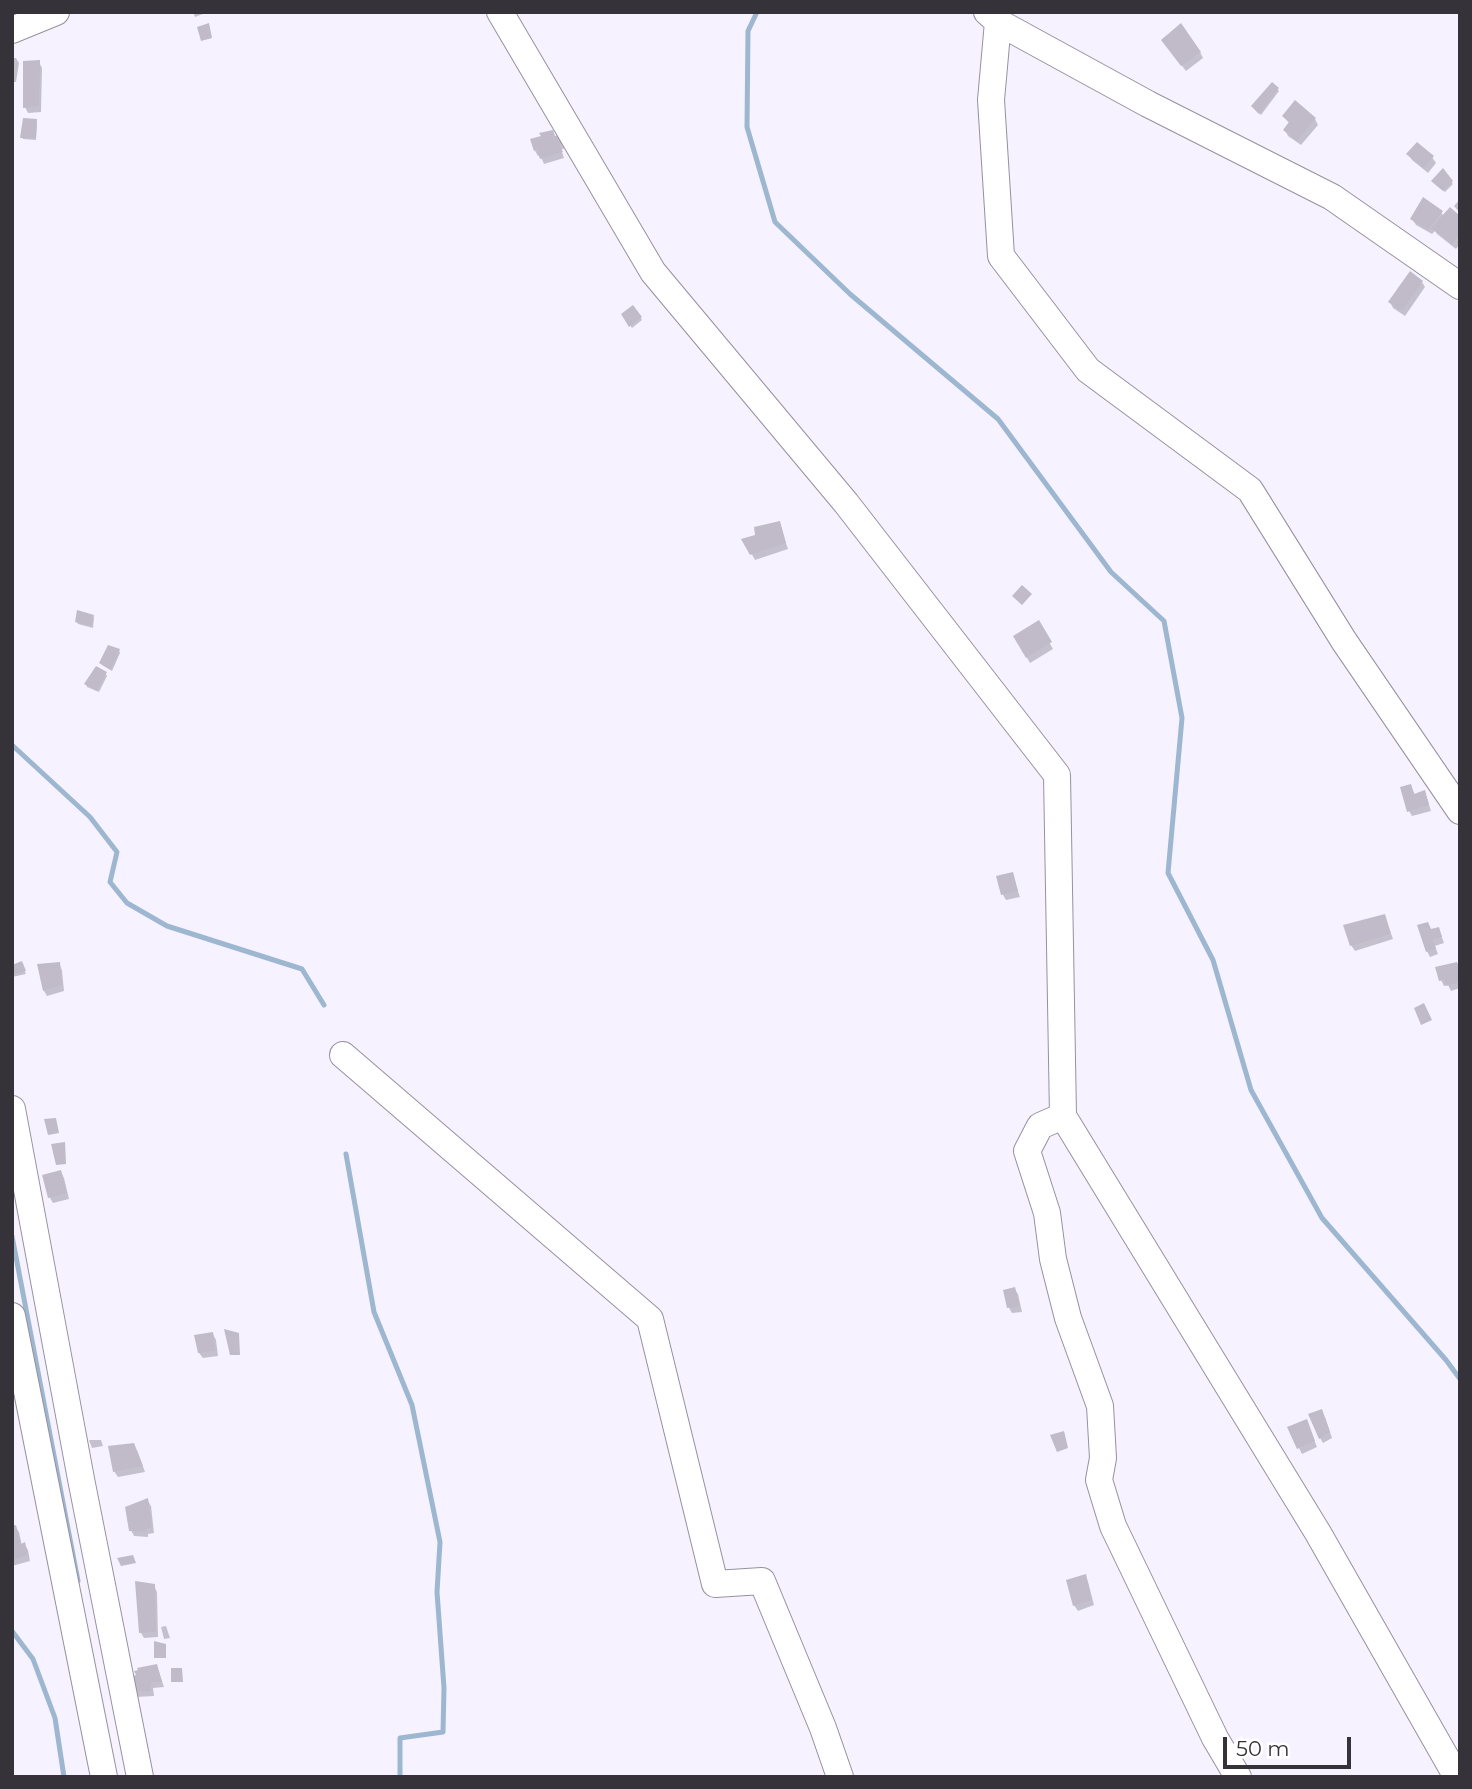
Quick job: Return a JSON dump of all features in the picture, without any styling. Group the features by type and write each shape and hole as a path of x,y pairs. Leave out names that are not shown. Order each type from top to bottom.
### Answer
{"street":[{"path":"12,30 56,12"},
{"path":"499,12 653,272 846,503 1057,775 1063,1116 1318,1533 1457,1777"},
{"path":"1460,286 1332,197 1148,104 993,17 991,100 1001,256 1088,370 1251,490 1344,641 1460,811"},
{"path":"343,1055 650,1319 715,1584 762,1581 823,1728 840,1777"},
{"path":"12,1109 139,1777"},
{"path":"1063,1116 1040,1126 1027,1151 1047,1213 1053,1259 1068,1318 1100,1406 1103,1458 1099,1480 1113,1526 1215,1738 1238,1777"},
{"path":"12,1316 104,1777"}],"building":[{"path":"209,23 212,38 201,41 197,27"},
{"path":"1181,23 1201,52 1181,66 1161,40"},
{"path":"40,60 39,106 23,108 23,61"},
{"path":"1272,82 1279,88 1259,114 1251,106"},
{"path":"1295,100 1316,118 1297,141 1283,130 1289,122 1282,116"},
{"path":"23,118 37,119 36,138 20,138"},
{"path":"553,130 555,136 560,135 563,143 559,144 563,152 540,159 530,139 541,136 539,133"},
{"path":"1417,142 1434,156 1424,168 1406,154"},
{"path":"1443,168 1453,181 1443,191 1431,181"},
{"path":"1423,197 1443,211 1428,230 1410,219"},
{"path":"1450,207 1460,216 1460,235 1452,244 1431,228"},
{"path":"1410,271 1423,281 1402,311 1388,302"},
{"path":"633,305 642,317 629,327 621,314"},
{"path":"780,521 786,543 750,555 741,539 755,535 754,527"},
{"path":"1022,585 1032,594 1022,605 1012,596"},
{"path":"77,610 94,615 92,626 75,622"},
{"path":"1039,620 1052,642 1026,658 1013,636"},
{"path":"108,645 120,649 111,670 99,663"},
{"path":"96,666 107,672 97,691 84,684"},
{"path":"1411,784 1414,794 1425,790 1429,805 1407,812 1400,787"},
{"path":"1013,872 1018,891 1001,895 996,876"},
{"path":"1385,914 1391,934 1350,946 1343,925"},
{"path":"1428,922 1431,929 1439,927 1442,937 1433,940 1436,949 1426,952 1417,925"},
{"path":"22,961 26,971 12,975 12,965"},
{"path":"60,962 62,985 43,991 37,964"},
{"path":"1457,962 1460,982 1446,986 1444,980 1439,981 1435,967"},
{"path":"1424,1003 1432,1020 1421,1025 1414,1008"},
{"path":"56,1118 59,1133 48,1135 44,1119"},
{"path":"65,1142 66,1164 56,1165 51,1144"},
{"path":"61,1170 67,1193 48,1198 42,1175"},
{"path":"1015,1287 1020,1306 1007,1308 1003,1290"},
{"path":"224,1329 239,1333 240,1355 230,1355"},
{"path":"213,1332 215,1351 198,1353 194,1335"},
{"path":"1322,1409 1330,1432 1319,1439 1308,1414"},
{"path":"1307,1419 1315,1441 1297,1449 1287,1427"},
{"path":"1064,1431 1068,1448 1057,1452 1050,1435"},
{"path":"134,1443 143,1466 113,1472 108,1446"},
{"path":"148,1498 152,1527 145,1532 129,1531 125,1507"},
{"path":"16,1525 21,1544 25,1542 28,1555 12,1560 12,1526"},
{"path":"133,1555 136,1563 121,1566 117,1558"},
{"path":"1086,1574 1092,1600 1073,1606 1066,1580"},
{"path":"135,1581 155,1584 156,1632 139,1633"},
{"path":"154,1641 166,1644 166,1658 154,1658"},
{"path":"157,1664 162,1682 151,1682 151,1691 131,1692 127,1678 136,1675 134,1671 138,1670 137,1668"},
{"path":"171,1668 182,1668 183,1682 171,1682"}],"waterway":[{"path":"757,12 748,31 747,127 775,222 850,294 998,419 1111,572 1164,621 1182,718 1168,873 1213,960 1251,1090 1322,1218 1460,1379"},
{"path":"12,745 90,817 117,852 110,882 127,903 167,926 302,969 324,1005"},
{"path":"346,1154 374,1312 412,1405 440,1542 437,1592 444,1688 443,1732 400,1738 400,1777"},
{"path":"12,1236 78,1581"},
{"path":"12,1631 33,1659 55,1718 64,1777"}]}
